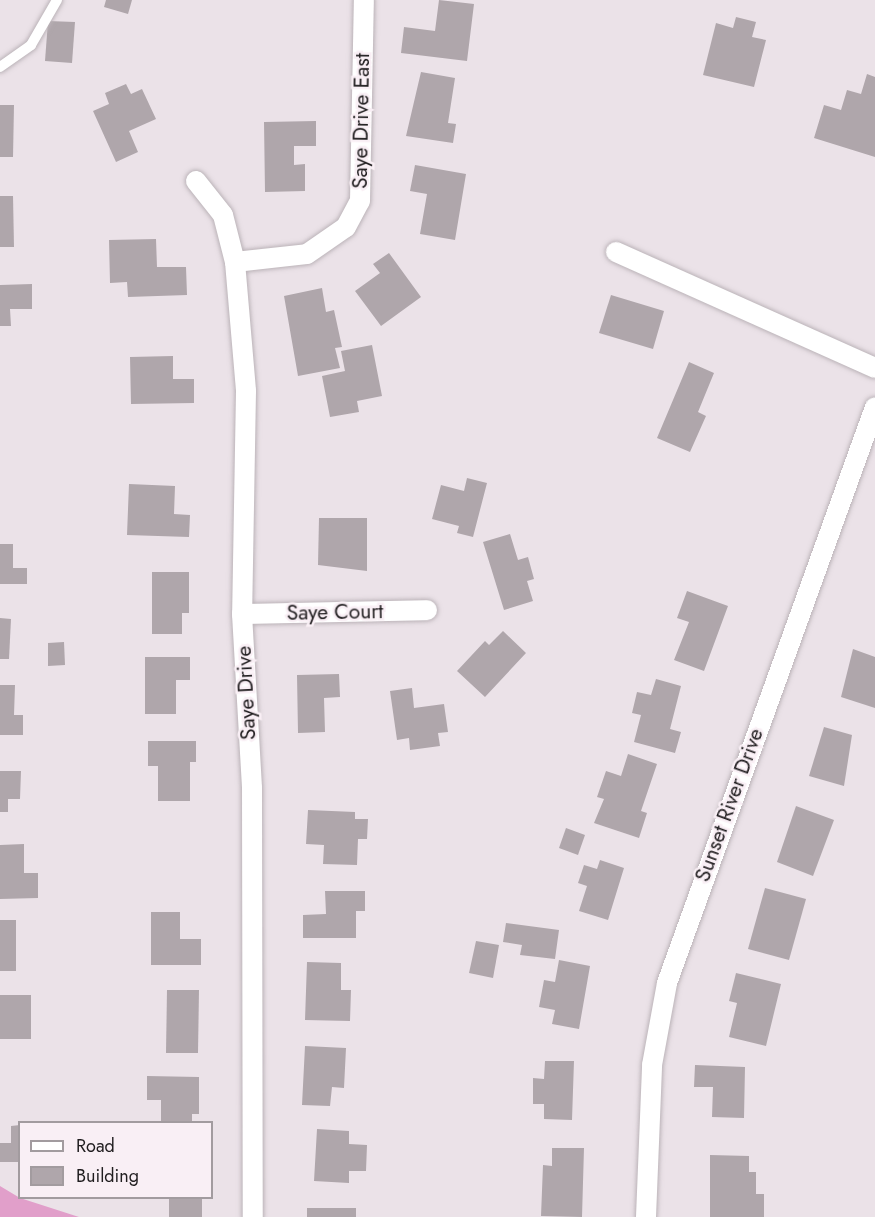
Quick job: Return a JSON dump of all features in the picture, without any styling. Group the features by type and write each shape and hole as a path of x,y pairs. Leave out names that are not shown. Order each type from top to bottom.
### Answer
{"street":[{"name":"Saye Drive East","path":"236,262 307,254 328,244 346,227 360,201 364,0"},
{"name":"Saye Drive","path":"196,181 223,214 236,262 246,391 242,614 252,788 253,1217"},
{"path":"616,252 741,306 875,368"},
{"name":"Sunset River Drive","path":"646,1217 652,1065 667,983 875,407"},
{"name":"Saye Court","path":"242,614 427,610"}],"lane":[{"path":"0,67 31,45 57,0"}],"shaded area":[{"path":"0,1186 18,1199 79,1217 0,1217"}],"building":[{"path":"106,0 132,0 128,14 104,7"},
{"path":"439,0 474,4 467,61 401,53 404,27 435,31"},
{"path":"736,17 756,22 752,37 766,40 754,87 703,75 716,23 733,28"},
{"path":"48,21 75,22 72,63 45,61"},
{"path":"421,72 455,78 448,123 456,124 453,143 406,136"},
{"path":"867,74 875,77 875,157 814,138 824,105 841,110 847,90 861,94"},
{"path":"126,84 131,94 142,89 156,119 129,131 138,152 116,162 93,111 109,104 105,93"},
{"path":"0,105 14,105 13,157 0,157"},
{"path":"316,121 316,146 294,146 294,165 305,164 305,191 265,192 264,122"},
{"path":"415,165 466,174 455,240 420,234 427,194 410,191"},
{"path":"0,196 13,196 14,247 0,247"},
{"path":"156,239 157,267 186,267 187,295 128,297 127,282 110,283 109,240"},
{"path":"389,253 421,297 381,326 355,291 380,273 373,264"},
{"path":"32,284 32,309 10,309 11,326 0,326 0,285"},
{"path":"322,288 326,312 334,310 342,347 335,348 340,368 298,376 284,296"},
{"path":"611,295 664,311 653,349 599,333"},
{"path":"372,345 382,396 357,401 359,412 330,417 322,376 345,371 341,351"},
{"path":"173,356 173,379 194,379 194,403 131,404 130,357"},
{"path":"689,362 714,373 698,412 706,416 690,452 657,438"},
{"path":"467,478 487,483 473,537 457,533 459,526 432,519 441,485 464,491"},
{"path":"129,484 175,486 174,514 190,515 189,537 127,535"},
{"path":"319,518 367,518 367,571 318,565"},
{"path":"510,534 518,560 528,557 534,579 527,581 533,601 504,610 483,542"},
{"path":"0,544 13,544 13,568 27,568 27,584 0,584"},
{"path":"152,572 189,572 189,613 182,613 182,634 152,634"},
{"path":"687,591 728,606 704,671 674,660 689,622 677,618"},
{"path":"0,618 11,619 9,659 0,659"},
{"path":"503,631 526,653 485,697 457,671 485,641 489,645"},
{"path":"64,642 65,665 48,666 48,643"},
{"path":"853,649 875,657 875,708 841,697"},
{"path":"145,657 190,657 190,680 176,680 176,714 145,714"},
{"path":"339,674 340,697 324,698 325,732 298,733 297,675"},
{"path":"656,679 681,686 670,729 681,732 675,753 634,742 641,715 632,713 637,692 651,695"},
{"path":"0,685 15,685 14,715 23,715 23,735 0,735"},
{"path":"412,688 414,708 444,704 448,732 438,733 440,746 410,750 409,738 397,740 390,691"},
{"path":"824,727 852,735 844,786 809,776"},
{"path":"148,741 196,741 196,762 190,762 190,801 158,801 158,766 148,766"},
{"path":"628,754 657,764 641,811 647,813 639,838 594,823 604,799 597,797 606,771 621,776"},
{"path":"0,771 21,771 20,799 8,799 8,812 0,812"},
{"path":"796,806 834,820 813,876 777,862"},
{"path":"308,810 355,812 355,819 368,819 367,839 358,839 357,865 323,864 324,845 306,844"},
{"path":"566,828 585,835 578,855 559,848"},
{"path":"24,844 24,873 38,873 38,898 0,899 0,845"},
{"path":"600,860 624,868 608,920 579,911 587,886 578,883 584,865 597,869"},
{"path":"765,888 806,899 789,960 748,949"},
{"path":"325,891 365,891 365,911 356,911 356,938 303,938 303,915 326,914"},
{"path":"151,912 180,912 180,939 201,939 201,965 151,965"},
{"path":"0,920 16,920 16,971 0,971"},
{"path":"506,923 559,930 555,959 520,955 522,945 503,942"},
{"path":"476,941 499,945 493,978 469,973"},
{"path":"559,960 590,966 579,1029 552,1024 555,1010 539,1007 544,980 555,982"},
{"path":"307,962 341,963 341,990 351,990 350,1021 305,1020"},
{"path":"736,973 781,984 766,1046 729,1037 737,1003 729,1001"},
{"path":"167,990 199,990 198,1053 166,1053"},
{"path":"0,995 31,995 31,1039 0,1039"},
{"path":"305,1046 346,1048 344,1088 332,1087 330,1106 302,1105"},
{"path":"545,1061 574,1061 572,1120 544,1119 544,1104 533,1104 533,1078 544,1079"},
{"path":"695,1065 745,1067 744,1118 712,1117 713,1087 694,1087"},
{"path":"147,1076 199,1077 199,1114 192,1114 192,1121 161,1121 161,1100 147,1100"},
{"path":"18,1125 18,1162 0,1162 0,1143 11,1143 11,1126"},
{"path":"317,1129 349,1131 349,1144 367,1145 366,1171 349,1171 349,1183 314,1181"},
{"path":"552,1148 584,1148 582,1217 541,1216 543,1165 552,1166"},
{"path":"710,1155 749,1156 749,1172 756,1172 756,1194 764,1194 764,1217 710,1217"},
{"path":"169,1199 202,1199 202,1217 169,1217"},
{"path":"307,1208 356,1208 356,1217 307,1217"}]}
